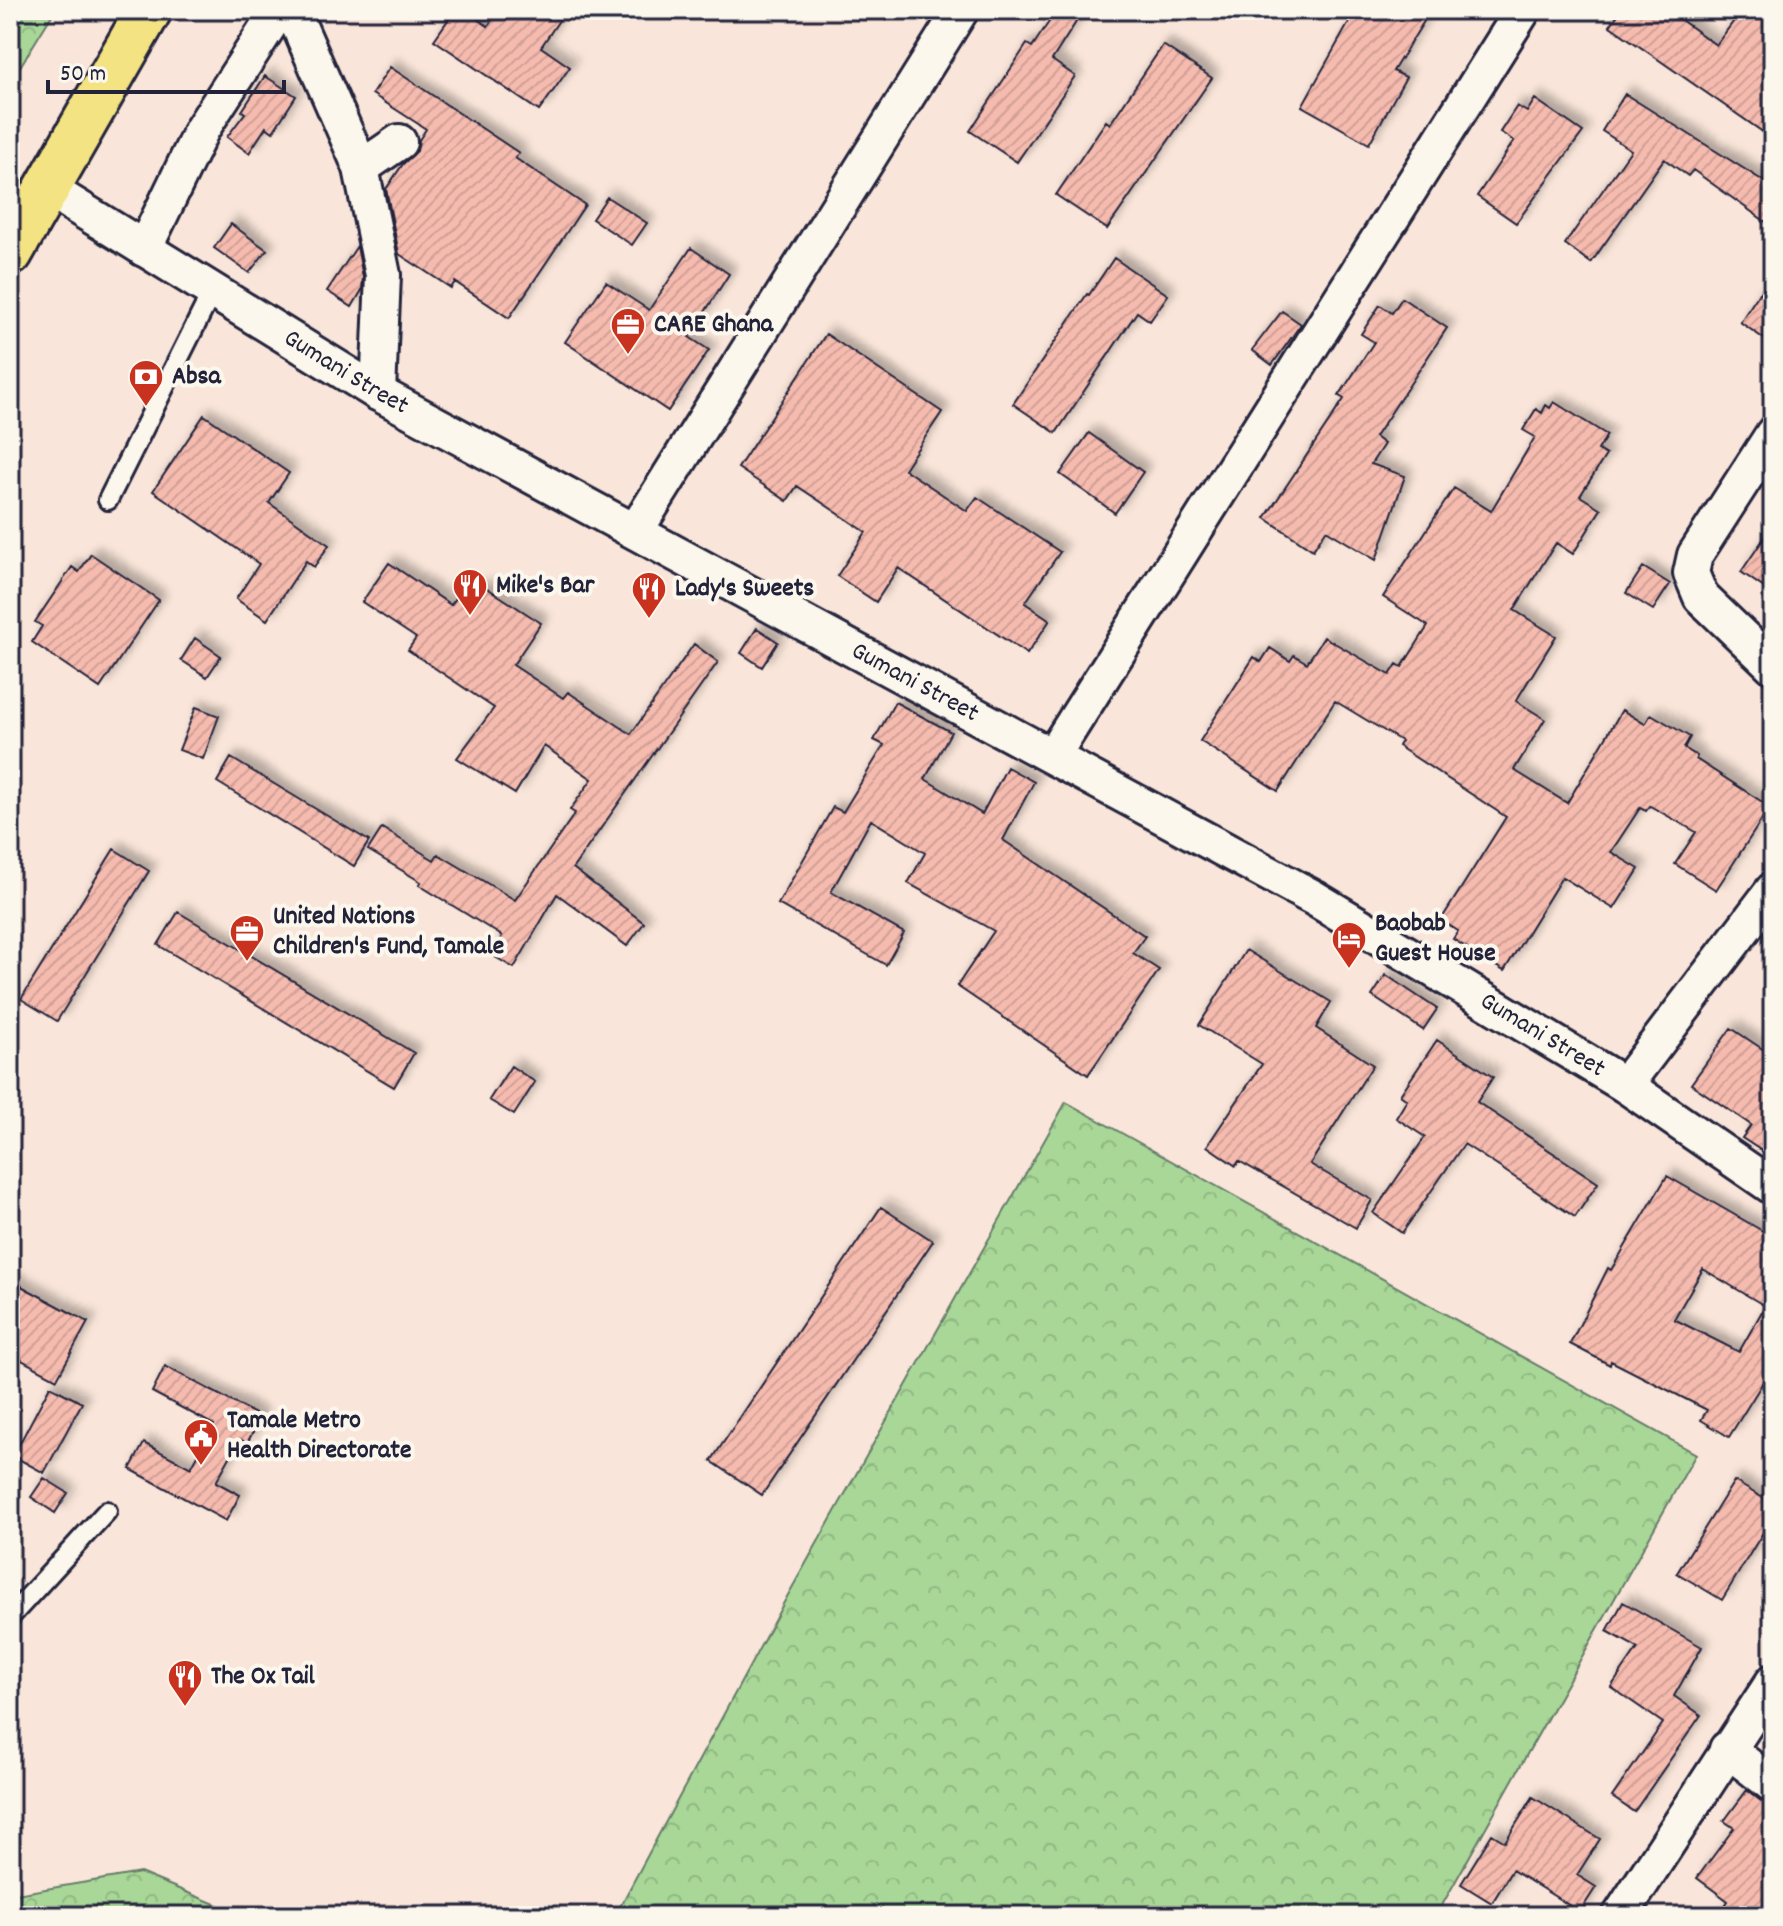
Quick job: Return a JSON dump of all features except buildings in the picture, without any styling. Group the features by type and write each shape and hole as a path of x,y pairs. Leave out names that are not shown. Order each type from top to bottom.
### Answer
{"highway":[{"path":"10,253 149,10"}],"street":[{"path":"144,249 202,129 279,10"},
{"path":"292,10 361,168 383,275 378,393"},
{"path":"636,530 961,10"},
{"path":"1053,755 1523,10"},
{"path":"361,168 399,142"},
{"name":"Gumani Street","path":"48,189 378,393 1314,898 1625,1085 1773,1187"},
{"path":"1773,434 1695,555 1691,573 1701,597 1773,666"},
{"path":"1625,1085 1773,890"},
{"path":"1620,1916 1773,1682"},
{"path":"1727,1749 1773,1785"}],"lane":[{"path":"108,500 213,290"},
{"path":"10,1617 107,1511"}],"green space":[{"path":"10,10 55,10 10,83"},
{"path":"1066,1102 1696,1454 1436,1916 615,1916 788,1595"},
{"path":"140,1873 244,1916 10,1916 10,1895"}],"place":[{"name":"CARE Ghana","path":"628,356"},
{"name":"Absa","path":"146,408"},
{"name":"Mike's Bar","path":"470,617"},
{"name":"Lady's Sweets","path":"649,620"},
{"name":"United Nations Children's Fund, Tamale","path":"247,963"},
{"name":"Baobab Guest House","path":"1349,970"},
{"name":"Tamale Metro Health Directorate","path":"201,1467"},
{"name":"The Ox Tail","path":"185,1708"}]}
